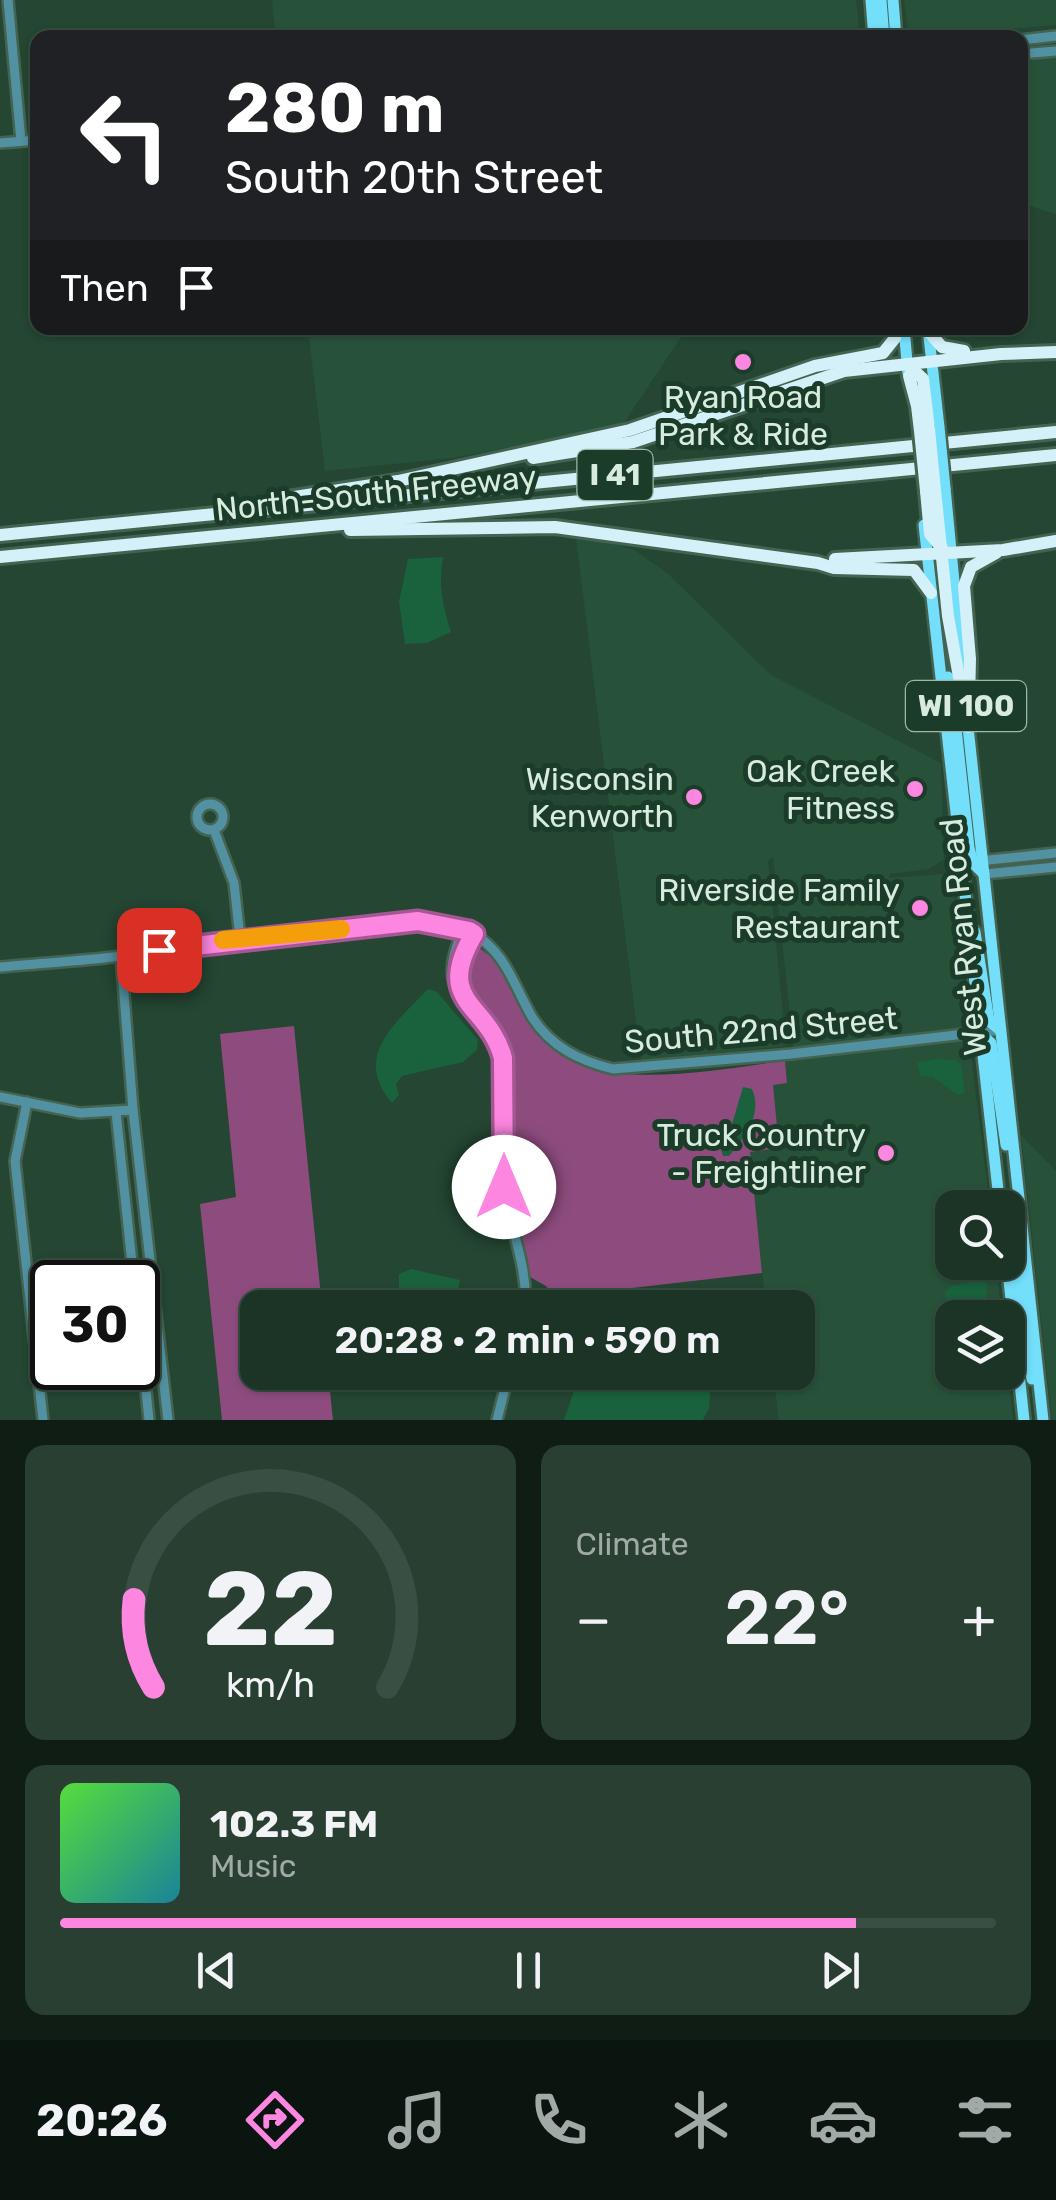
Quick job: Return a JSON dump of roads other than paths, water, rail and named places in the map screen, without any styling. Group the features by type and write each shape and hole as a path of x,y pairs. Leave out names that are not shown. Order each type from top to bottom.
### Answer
{"highway":[{"path":"491,462 630,430 815,366 883,353 895,335"},
{"path":"933,335 951,351 1026,348 1051,352"},
{"path":"173,518 491,462 632,442 844,371 908,370 932,361 1051,352"},
{"path":"908,370 925,430 932,490 930,534 940,552 968,728"},
{"name":"North-South Freeway","path":"0,535 1056,432"},
{"name":"North-South Freeway","path":"0,557 1056,454"},
{"path":"297,528 372,531 555,527 818,562 1004,550 1056,540"},
{"path":"968,728 966,574 982,558 1004,550"},
{"path":"818,562 834,568 914,570 931,593"}],"main road":[{"path":"871,0 873,30"},
{"path":"881,0 883,30"},
{"path":"892,0 895,30"},
{"path":"905,335 908,370"},
{"path":"925,430 932,361 929,335"},
{"name":"West Ryan Road","path":"940,552 931,593 972,864"},
{"name":"West Ryan Road","path":"968,728 972,864 966,904 1000,1190"},
{"path":"972,864 984,874"},
{"name":"West Ryan Road","path":"984,874 1017,1190"},
{"path":"966,904 982,964 990,1021 1000,1030"},
{"path":"980,1033 991,1043 1000,1114 1016,1177"},
{"name":"West Ryan Road","path":"1025,1259 1043,1413"},
{"path":"1009,1280 1027,1420"},
{"path":"1018,1280 1026,1352 1043,1413"}],"street":[{"path":"8,0 21,141"},
{"path":"1028,39 1056,36"},
{"path":"1028,53 1056,51"},
{"path":"0,143 30,140"},
{"path":"214,830 230,866 240,938"},
{"path":"972,864 1056,853"},
{"path":"984,874 1056,867"},
{"path":"0,967 418,921 469,931 450,963 451,980 498,1042 503,1058 504,1187 522,1256 524,1290"},
{"name":"South 22nd Street","path":"469,931 500,955 531,1015 546,1035 589,1063 614,1069 1000,1030"},
{"path":"121,956 133,1110 168,1420"},
{"path":"0,1097 80,1113 133,1110"},
{"path":"28,1102 15,1161 43,1420"},
{"path":"116,1112 132,1260"},
{"path":"146,1390 149,1420"},
{"path":"497,1420 504,1390"}],"place":[{"name":"Ryan Road Park & Ride","path":"743,362"},
{"name":"Oak Creek Fitness","path":"915,789"},
{"name":"Wisconsin Kenworth","path":"694,797"},
{"name":"Riverside Family Restaurant","path":"920,908"},
{"name":"Truck Country - Freightliner","path":"886,1153"}]}
